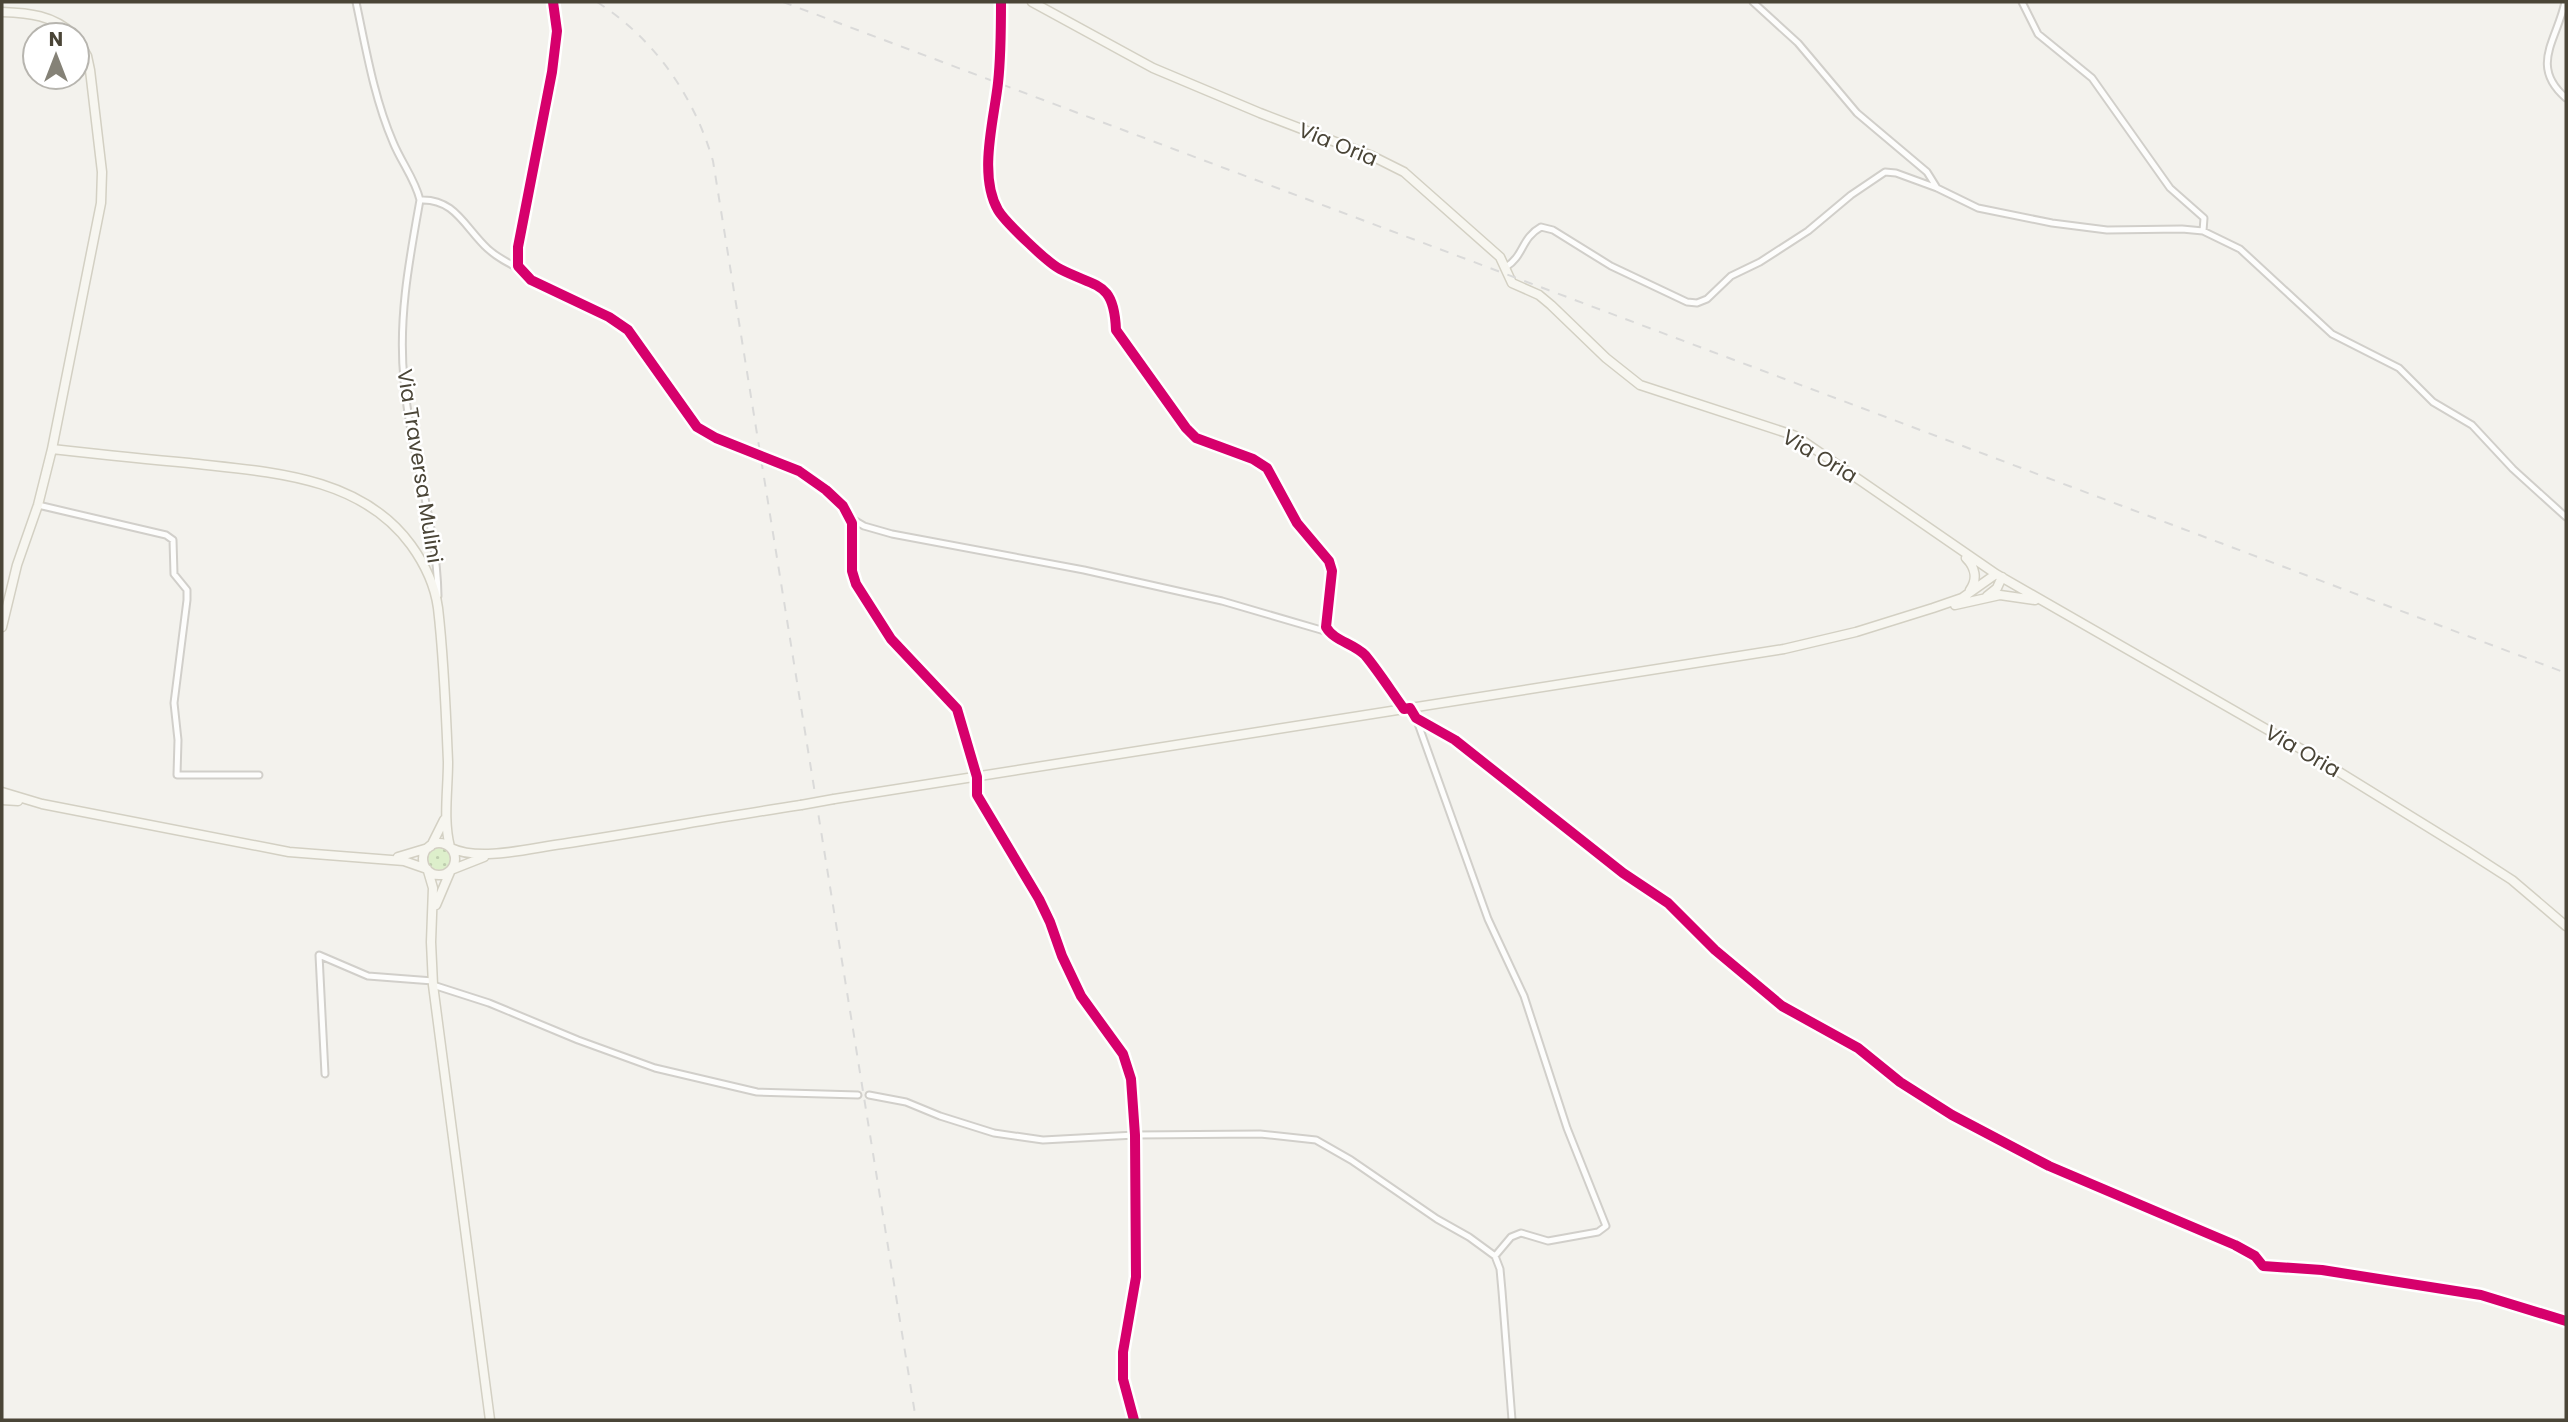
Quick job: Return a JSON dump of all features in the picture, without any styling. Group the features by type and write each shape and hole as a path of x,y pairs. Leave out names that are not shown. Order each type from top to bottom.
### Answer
{"main road":[{"name":"Via Oria","path":"1032,2 1153,68 1260,114 1372,156 1404,172 1500,257 1512,283 1539,295 1606,358 1640,384 1793,435 1999,575 2367,788 2512,880 2566,926"},
{"path":"2,12 35,14 55,21"},
{"path":"2,627 52,449 102,194 91,78"},
{"path":"52,449 253,470 329,486 374,508 401,531 429,576 438,606 448,764 447,810 451,848 456,859 440,890 433,918"},
{"path":"1957,548 1970,561 1975,577 1973,587 1962,598"},
{"path":"1984,597 1997,589 1999,575"},
{"path":"1888,623 1962,598 1999,575"},
{"path":"381,859 404,856 441,843 467,854 496,853 607,837 1784,649 1984,597 2011,596 2042,601"},
{"path":"2,792 41,804"},
{"path":"2,800 41,804 289,852 413,863 439,875 496,853"},
{"path":"447,810 424,860 433,888 433,983 490,1420"}],"street":[{"path":"356,2 381,109 393,143 416,186 419,201 441,202 468,226 486,247 504,262 520,269"},
{"path":"554,2 557,22 555,54 541,141 518,247 520,269 539,284 617,321 628,330 697,427 722,441 799,471 831,495 848,512 852,519 852,571 856,584 891,639 957,709 977,777 977,795 1039,899 1081,996 1123,1054 1131,1079 1135,1135 1136,1277 1123,1352 1123,1379 1134,1420"},
{"path":"1002,2 998,82 989,160 991,192 998,211 1058,269 1096,284 1111,298 1116,330 1196,438 1254,459 1267,468 1297,523 1329,561 1332,571 1326,626 1329,632"},
{"path":"1753,2 1798,43 1857,113 1927,172 1937,188"},
{"path":"2022,2 2038,34 2092,78 2170,188 2204,218 2203,231"},
{"path":"2565,2 2547,55 2546,69 2556,89 2566,98"},
{"path":"1506,267 1515,262 1531,232 1541,226 1553,230 1611,266 1687,302 1697,303 1707,299 1731,276 1760,262 1808,231 1851,195 1885,172 1896,173 1937,188 1978,208 2052,223 2107,230 2203,231 2240,249 2332,334 2399,368 2433,402 2472,425 2513,469 2566,517"},
{"name":"Via Traversa Mulini","path":"419,201 404,292 404,381 438,581 438,606"},
{"path":"38,505 170,537 174,543 174,574 187,590 174,694 178,740 177,775 259,775"},
{"path":"852,519 864,526 892,534 1084,569 1222,601 1329,632 1351,643 1364,655 1416,718 1455,740 1623,873 1668,904 1715,950 1782,1006 1858,1048 1900,1082 1952,1115 2049,1166 2235,1245 2255,1256 2263,1266 2322,1270 2481,1295 2566,1321"},
{"path":"1416,718 1488,919 1524,996 1567,1128 1606,1226 1598,1232 1548,1241 1521,1233 1511,1237 1495,1256"},
{"path":"325,1074 319,955 368,976 433,983 655,1068 757,1092 858,1095"},
{"path":"869,1095 906,1102 994,1133 1043,1140 1135,1135 1260,1134 1316,1140 1352,1160 1495,1256 1500,1269 1512,1420"}],"green space":[{"path":"439,848 447,851 450,859 447,867 439,870 431,867 428,859 431,851"}],"railway":[{"path":"597,2 637,33 670,71 695,114 713,161 916,1420"},
{"path":"783,2 2566,673"}],"cycle path":[{"path":"553,2 557,31 552,72 518,247 518,266 531,280 609,317 628,330 697,427 716,438 799,471 843,506 852,523 852,571 856,584 891,639 957,709 977,777 977,795 1039,899 1081,996 1123,1054 1131,1079 1135,1135 1136,1277 1123,1352 1123,1379 1134,1420"},
{"path":"1001,2 999,73 988,164 992,196 998,210 1054,265 1101,288 1107,294 1112,302 1116,330 1196,438 1253,459 1267,468 1297,523 1329,561 1332,571 1326,627 1334,636 1365,655 1404,709 1410,708 1416,718 1455,740 1623,873 1668,903 1715,950 1782,1006 1858,1048 1900,1082 1952,1115 2049,1166 2235,1245 2255,1256 2263,1266 2322,1270 2481,1295 2566,1321"}]}
